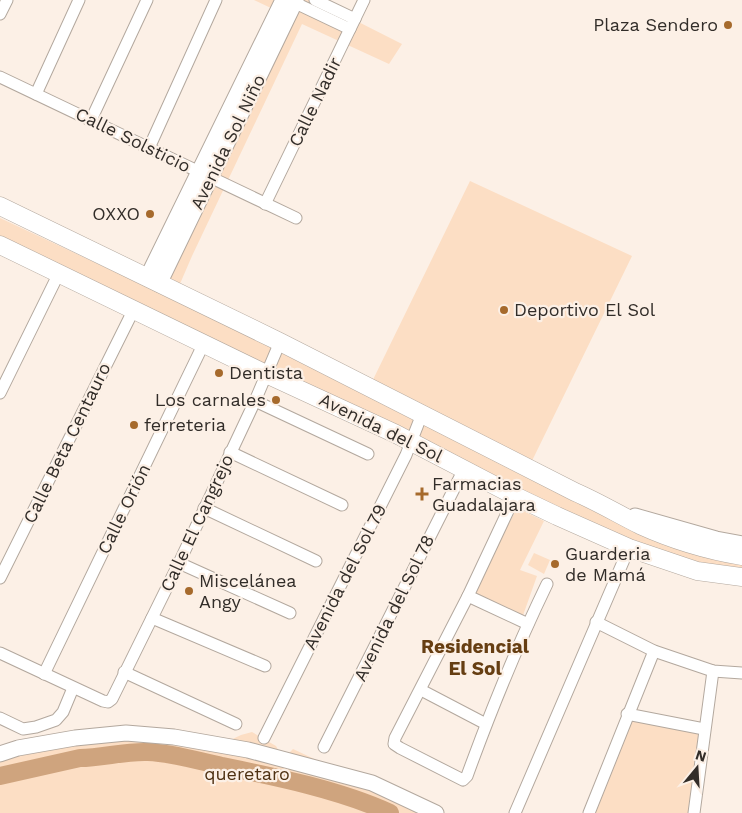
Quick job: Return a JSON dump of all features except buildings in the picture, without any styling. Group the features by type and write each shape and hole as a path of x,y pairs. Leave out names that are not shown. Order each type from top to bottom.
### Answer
{"main road":[{"name":"Avenida del Sol","path":"0,206 280,342 567,488 605,505 639,524 689,545 742,556"},
{"name":"Avenida del Sol","path":"0,245 411,442 515,496 629,548 697,570 742,577"}],"street":[{"path":"0,14 7,0"},
{"path":"36,94 79,0"},
{"path":"91,120 148,0"},
{"path":"149,148 216,0"},
{"path":"315,0 353,24"},
{"name":"Calle Nadir","path":"266,204 364,0"},
{"path":"291,1 353,24"},
{"name":"Avenida Sol Niño","path":"153,281 291,1"},
{"name":"Calle Solsticio","path":"0,78 296,218"},
{"path":"0,393 59,273"},
{"name":"Calle Beta Centauro","path":"0,578 134,309"},
{"name":"Calle El Cangrejo","path":"73,688 103,701 110,701 152,618 255,401 280,342"},
{"name":"Calle Orión","path":"44,674 204,344"},
{"path":"255,401 368,454"},
{"name":"Avenida del Sol 79","path":"264,738 406,455 422,414"},
{"path":"230,452 342,505"},
{"name":"Avenida del Sol 78","path":"324,747 464,469"},
{"path":"515,496 468,596 395,738 394,744 464,780 468,776 486,724 547,584"},
{"name":"Avenida del Sol","path":"605,505 642,518 716,539 742,544"},
{"path":"204,508 316,561"},
{"path":"515,813 629,548"},
{"path":"178,563 290,613"},
{"path":"468,596 528,624"},
{"path":"152,618 265,666"},
{"path":"596,622 654,651 713,671 742,673"},
{"path":"589,813 627,714 654,651"},
{"path":"0,653 73,688 63,712 56,720 23,729 0,718"},
{"path":"694,813 713,671"},
{"path":"124,672 236,724"},
{"path":"421,690 486,724"},
{"path":"627,714 704,729"},
{"path":"0,754 18,748 75,738 126,733 174,736 248,750 372,783 436,813"}],"green space":[{"path":"254,0 315,0 402,44 389,64 302,24 173,300 367,392 470,181 632,256 529,467 660,531 742,547 742,571 644,551 0,240 0,218 143,285 241,85 273,9"},
{"path":"517,508 544,521 520,570 537,576 521,621 471,596"},
{"path":"534,553 550,560 544,574 528,565"},
{"path":"627,714 704,729 694,813 589,813"},
{"name":"queretaro","path":"252,732 276,746 283,759 293,749 429,813 0,813 0,753 75,738 222,744"}],"waterway":[{"path":"0,776 80,758 148,752 167,754 308,785 390,813"}],"place":[{"name":"Plaza Sendero","path":"728,25"},
{"name":"OXXO","path":"150,214"},
{"name":"Deportivo El Sol","path":"504,310"},
{"name":"Dentista","path":"219,373"},
{"name":"Los carnales","path":"276,400"},
{"name":"ferreteria","path":"134,425"},
{"name":"Farmacias Guadalajara","path":"422,494"},
{"name":"Guarderia de Mamá","path":"555,564"},
{"name":"Miscelánea Angy","path":"189,591"}],"district":[{"name":"Residencial El Sol","path":"475,657"}]}
